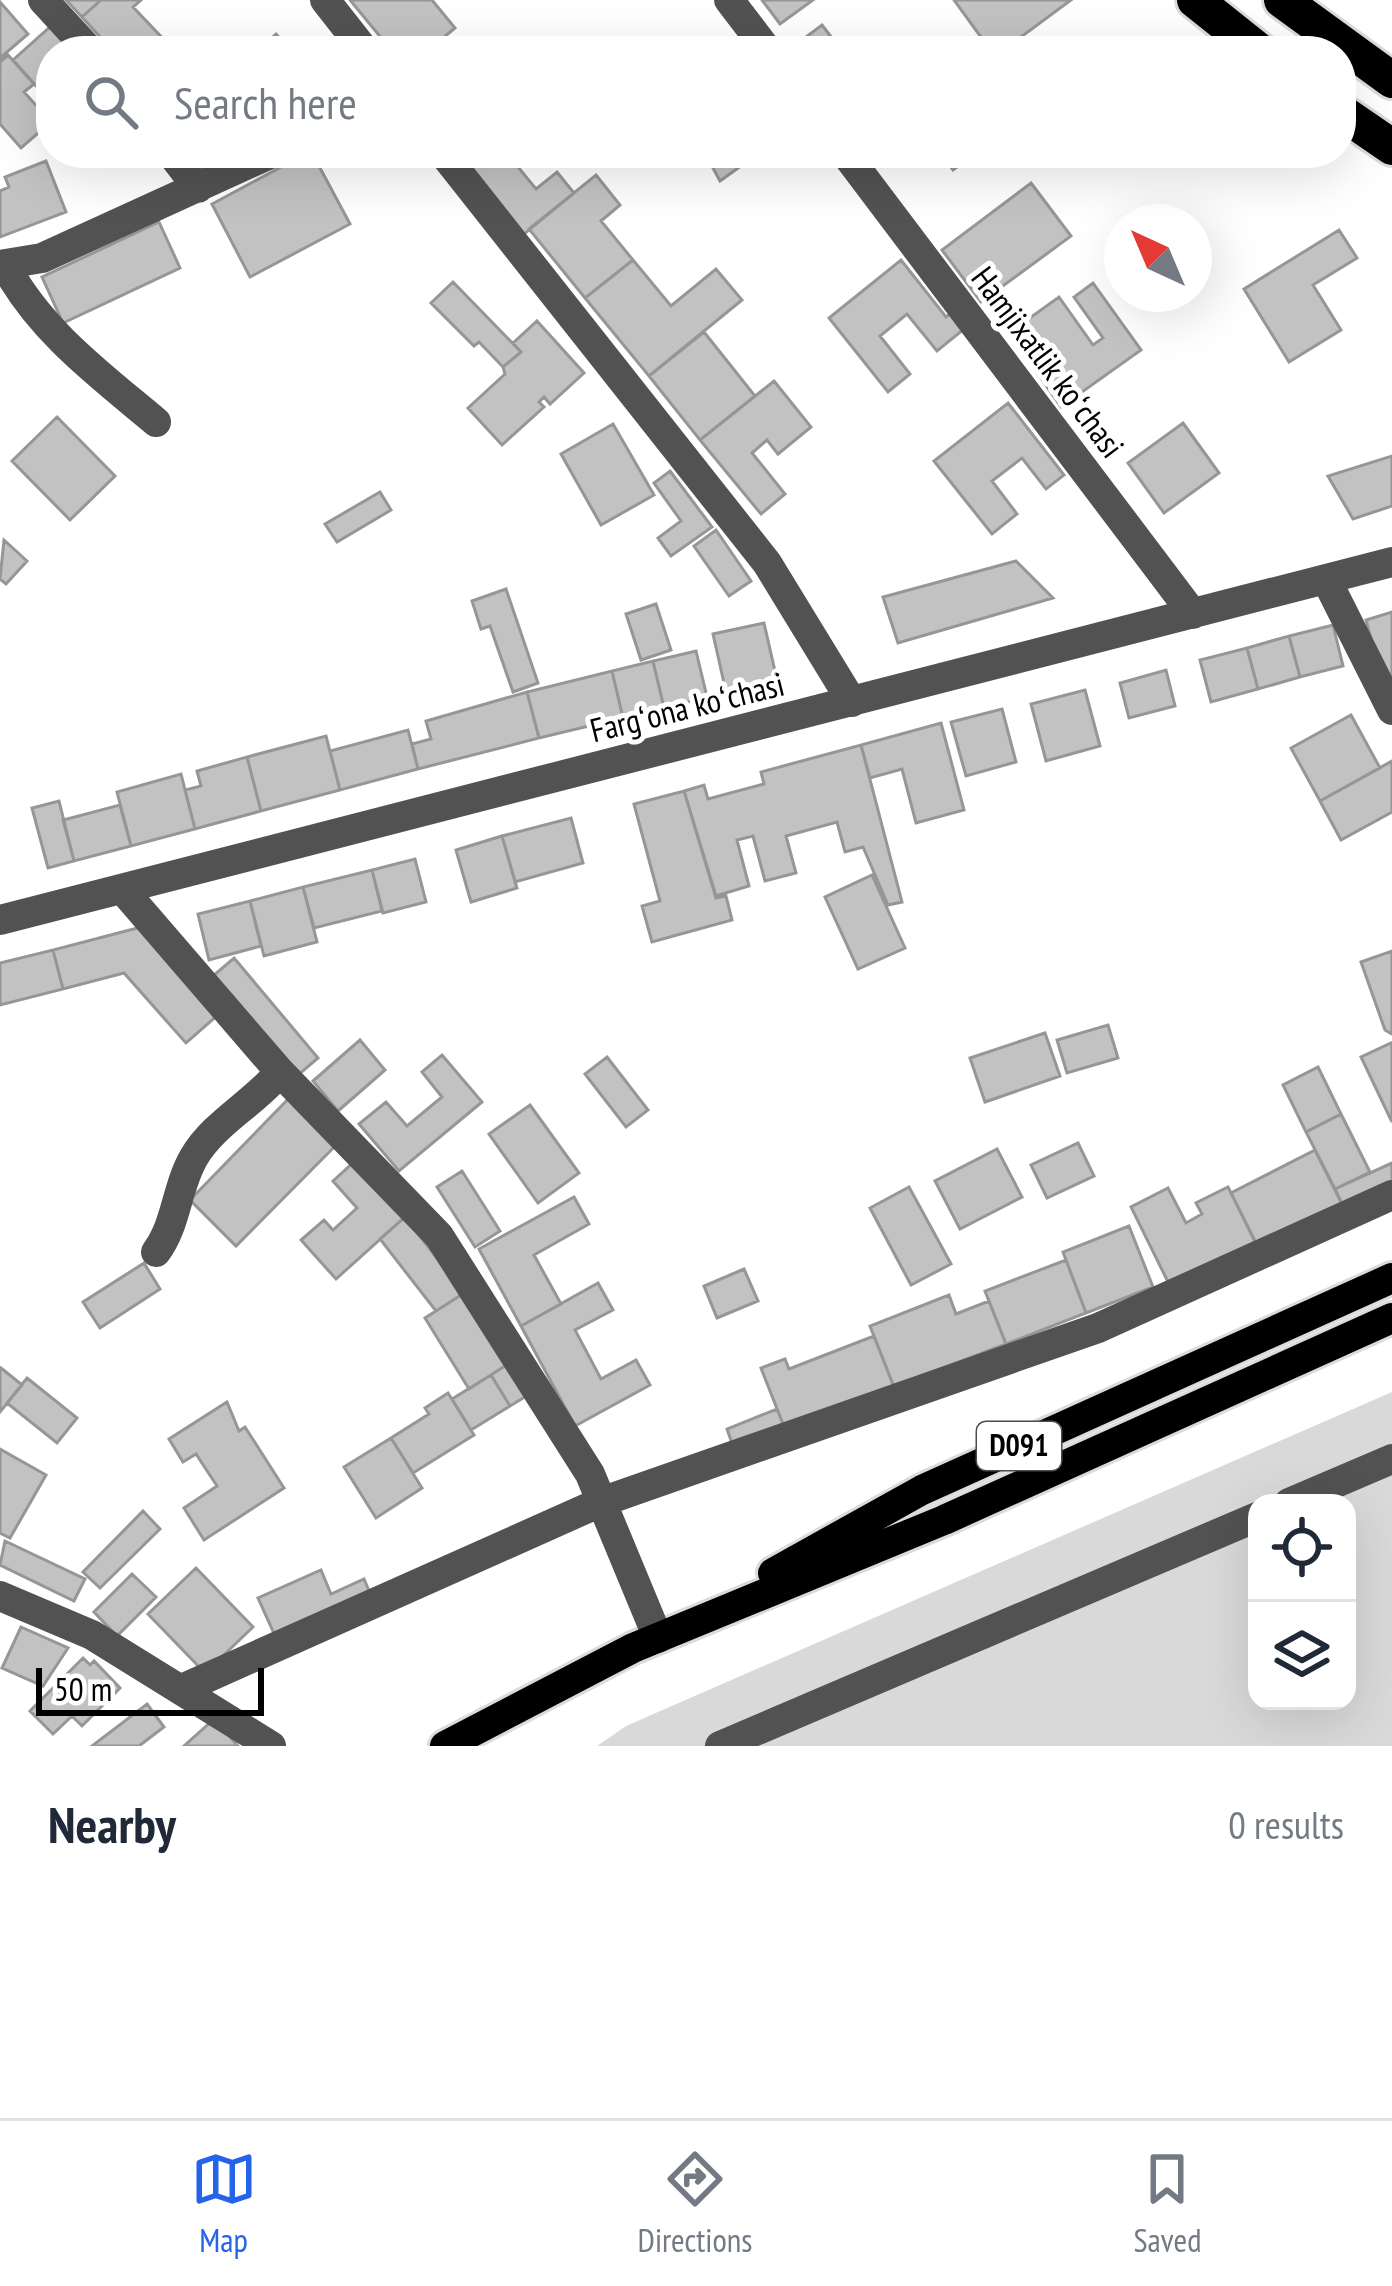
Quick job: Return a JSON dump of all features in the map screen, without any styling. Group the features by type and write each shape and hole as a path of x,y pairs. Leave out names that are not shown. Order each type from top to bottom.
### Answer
{"highway":[{"path":"1195,0 1240,36"},
{"path":"1282,0 1332,36"},
{"path":"1356,54 1392,80"},
{"path":"1356,122 1392,147"}],"main road":[{"name":"D091","path":"445,1746 658,1638 922,1490 1392,1278"},
{"name":"D091","path":"658,1638 944,1520 1392,1318"}],"street":[{"path":"43,0 76,36"},
{"path":"326,0 354,36"},
{"path":"729,0 757,36"},
{"path":"183,168 198,188"},
{"path":"156,422 71,351 28,304 3,265 41,258 240,168"},
{"path":"455,168 767,563 852,702"},
{"name":"Hamjixatlik koʻchasi","path":"855,168 1193,614"},
{"name":"Fargʻona koʻchasi","path":"0,920 1392,562"},
{"path":"1326,579 1392,710"},
{"path":"123,890 280,1072 439,1236 590,1474 658,1638"},
{"path":"156,1252 169,1235 194,1158 213,1132 280,1072"},
{"path":"184,1688 601,1502 1098,1328 1392,1195"},
{"path":"1310,1494 1392,1459"},
{"path":"720,1746 1248,1521"},
{"path":"0,1596 92,1635 272,1746"}],"shaded area":[{"path":"1392,1392 1392,1746 597,1746 626,1726"}],"building":[{"path":"66,0 101,0 82,17"},
{"path":"101,0 141,0 133,7 160,36 99,36 82,17"},
{"path":"350,0 432,0 455,28 445,36 380,36"},
{"path":"762,0 813,0 780,24"},
{"path":"954,0 1071,0 1022,36 980,36"},
{"path":"0,2 28,34 0,58"},
{"path":"822,25 830,36 807,36"},
{"path":"36,39 36,86 13,60"},
{"path":"8,55 34,84 24,92 36,105 36,135 21,148 0,124 0,62"},
{"path":"36,165 49,168 66,212 0,237 0,191 9,187 5,177"},
{"path":"279,168 320,168 350,224 250,277 212,204"},
{"path":"468,168 519,168 536,189 557,172 574,193 523,235"},
{"path":"713,168 738,168 720,181"},
{"path":"596,175 620,205 601,221 633,260 585,298 529,229"},
{"path":"1031,183 1071,236 981,302 942,250"},
{"path":"159,222 180,268 63,323 42,277"},
{"path":"1339,230 1357,258 1313,285 1341,330 1289,362 1244,289"},
{"path":"633,260 671,306 716,269 742,300 649,376 585,298"},
{"path":"901,260 946,317 956,309 969,325 937,351 907,314 880,336 910,374 888,392 829,318"},
{"path":"453,282 521,352 503,367 431,303"},
{"path":"1093,283 1104,298 1104,312 1114,312 1141,350 1061,407 1009,333 1059,297 1093,345 1103,338 1074,297"},
{"path":"537,321 584,373 550,404 544,397 539,402 544,407 502,445 468,408 505,374 503,367 521,352 513,343"},
{"path":"704,332 755,396 700,440 649,376"},
{"path":"774,381 811,427 778,454 767,440 752,453 785,494 761,514 700,440"},
{"path":"1008,403 1064,475 1046,489 1022,458 992,481 1017,514 992,534 934,461"},
{"path":"57,417 115,476 70,520 12,461"},
{"path":"1183,423 1219,473 1164,513 1128,463"},
{"path":"613,424 654,495 601,525 561,454"},
{"path":"1392,456 1392,506 1353,519 1328,476"},
{"path":"670,471 712,527 671,556 658,538 681,521 654,483"},
{"path":"380,492 391,510 337,542 325,524"},
{"path":"716,530 751,581 729,596 694,546"},
{"path":"4,540 27,561 6,584 0,579"},
{"path":"1016,561 1053,598 898,643 883,597"},
{"path":"506,589 538,683 513,692 490,626 481,629 472,601"},
{"path":"656,604 671,650 641,660 626,614"},
{"path":"1392,612 1392,675 1381,678 1366,620"},
{"path":"764,623 777,680 726,692 713,634"},
{"path":"1333,625 1343,666 1300,677 1289,636"},
{"path":"1289,636 1300,677 1258,689 1247,648"},
{"path":"1247,648 1258,689 1211,702 1200,660"},
{"path":"696,651 707,697 664,708 653,661"},
{"path":"653,661 664,708 623,718 612,671"},
{"path":"1166,670 1175,706 1129,718 1120,683"},
{"path":"612,671 623,718 539,738 527,692"},
{"path":"1085,690 1100,746 1046,761 1031,704"},
{"path":"527,692 539,738 418,769 412,744 431,739 426,721"},
{"path":"1002,709 1016,762 966,776 951,722"},
{"path":"1351,715 1380,768 1320,801 1291,748"},
{"path":"941,723 964,810 916,823 902,769 870,778 861,745"},
{"path":"408,730 418,769 340,790 330,751"},
{"path":"326,736 340,790 261,811 247,757"},
{"path":"861,745 902,902 888,905 863,847 845,852 837,822 786,836 796,873 765,881 753,836 737,840 749,886 716,896 684,791 704,785 708,799 764,784 761,772"},
{"path":"247,757 261,811 195,829 185,790 201,786 197,771"},
{"path":"1392,761 1392,812 1341,840 1320,801"},
{"path":"181,774 195,829 131,846 117,792"},
{"path":"684,791 716,898 726,896 732,920 652,942 642,906 660,901 634,804"},
{"path":"59,801 74,861 48,868 32,808"},
{"path":"120,805 131,846 74,861 63,820"},
{"path":"571,818 583,863 515,882 502,836"},
{"path":"502,836 517,888 471,902 456,850"},
{"path":"415,859 426,902 383,913 372,870"},
{"path":"372,870 382,911 314,928 303,887"},
{"path":"872,875 905,948 858,969 825,897"},
{"path":"303,887 317,942 264,956 250,901"},
{"path":"250,901 261,946 209,960 198,914"},
{"path":"145,926 219,1014 186,1043 124,973 63,989 53,950"},
{"path":"53,950 63,989 0,1005 0,963"},
{"path":"1392,951 1392,1034 1385,1030 1361,962"},
{"path":"234,958 318,1058 297,1076 213,976"},
{"path":"1108,1025 1118,1058 1067,1073 1057,1040"},
{"path":"1045,1033 1060,1076 985,1102 970,1058"},
{"path":"360,1040 385,1070 338,1111 313,1081"},
{"path":"1392,1045 1392,1122 1361,1057"},
{"path":"442,1055 482,1102 399,1171 359,1124 386,1102 407,1126 442,1097 422,1072"},
{"path":"607,1057 648,1110 626,1127 585,1074"},
{"path":"1318,1067 1341,1114 1306,1132 1283,1085"},
{"path":"293,1094 341,1140 236,1246 190,1200"},
{"path":"530,1105 579,1173 538,1203 489,1134"},
{"path":"1341,1114 1370,1172 1335,1189 1306,1132"},
{"path":"1078,1143 1094,1176 1047,1198 1031,1165"},
{"path":"997,1149 1022,1197 960,1229 935,1181"},
{"path":"1315,1150 1343,1206 1258,1248 1231,1193"},
{"path":"355,1161 405,1217 336,1279 301,1240 324,1220 333,1230 357,1208 333,1181"},
{"path":"1392,1163 1392,1184 1343,1206 1335,1189"},
{"path":"462,1171 500,1231 475,1247 437,1187"},
{"path":"909,1187 951,1264 911,1285 870,1208"},
{"path":"1228,1187 1256,1243 1170,1286 1131,1207 1168,1188 1186,1223 1202,1214 1196,1203"},
{"path":"574,1197 589,1224 534,1255 561,1304 521,1326 479,1249"},
{"path":"405,1217 464,1293 436,1311 380,1239"},
{"path":"1129,1226 1153,1287 1086,1313 1063,1252"},
{"path":"1066,1260 1086,1313 1006,1344 985,1291"},
{"path":"144,1263 160,1289 100,1328 83,1302"},
{"path":"744,1269 758,1301 717,1318 704,1286"},
{"path":"598,1283 613,1310 575,1330 601,1379 636,1360 650,1385 575,1426 521,1326"},
{"path":"464,1293 508,1364 469,1389 425,1318"},
{"path":"949,1295 956,1314 989,1301 1006,1344 894,1387 870,1326"},
{"path":"874,1336 894,1387 785,1429 761,1368 785,1359 789,1369"},
{"path":"508,1364 528,1395 510,1406 491,1375"},
{"path":"0,1370 22,1385 0,1412"},
{"path":"491,1375 510,1406 471,1430 452,1399"},
{"path":"27,1378 77,1418 57,1443 7,1403"},
{"path":"448,1393 474,1435 413,1473 391,1438 429,1414 425,1408"},
{"path":"227,1402 239,1431 245,1427 284,1488 204,1540 184,1508 217,1486 196,1454 183,1462 169,1439"},
{"path":"777,1409 785,1429 734,1449 727,1429"},
{"path":"391,1438 422,1488 376,1518 344,1467"},
{"path":"0,1449 46,1475 10,1538 0,1533"},
{"path":"143,1511 160,1529 100,1588 83,1572"},
{"path":"5,1541 85,1579 74,1601 0,1565"},
{"path":"196,1568 253,1627 205,1673 148,1614"},
{"path":"321,1570 331,1594 364,1579 372,1598 277,1640 258,1598"},
{"path":"132,1574 156,1597 117,1636 94,1612"},
{"path":"21,1627 68,1648 43,1686 2,1668"},
{"path":"83,1658 90,1665 94,1661 120,1688 82,1726 72,1716 53,1734 30,1711"},
{"path":"147,1704 164,1727 139,1746 92,1746"},
{"path":"214,1719 238,1746 184,1746"}]}
